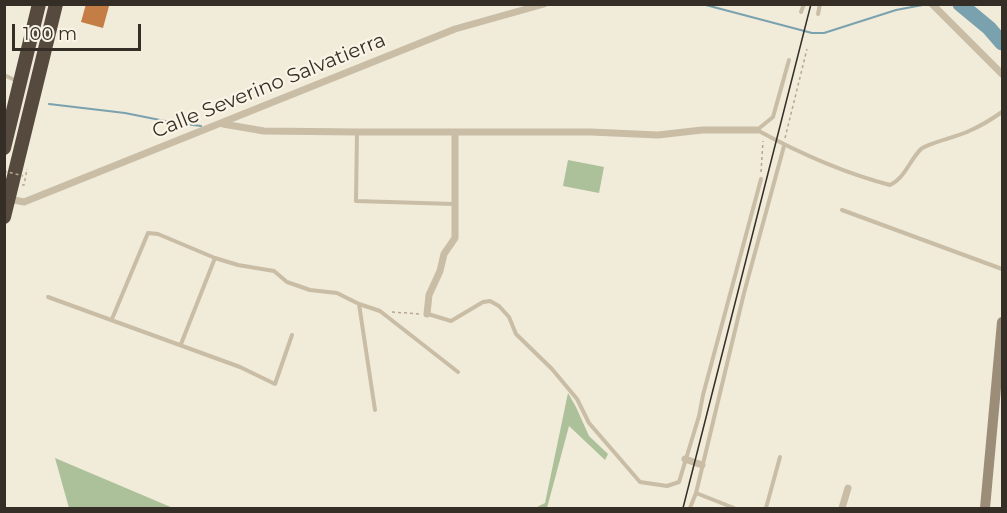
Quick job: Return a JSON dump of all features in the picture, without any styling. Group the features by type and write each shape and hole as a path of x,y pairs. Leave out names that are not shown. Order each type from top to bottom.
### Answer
{"highway":[{"path":"4,148 39,4"},
{"path":"4,217 57,4"}],"main road":[{"path":"985,508 1002,322"}],"street":[{"name":"Calle Severino Salvatierra","path":"9,199 24,202 455,29 544,4"},
{"path":"934,6 1002,74"},
{"path":"220,124 264,131 591,132 658,135 702,130 757,130"},
{"path":"427,314 429,295 440,271 444,254 455,238 455,132"},
{"path":"686,459 702,465"},
{"path":"842,508 848,488"}],"lane":[{"path":"801,12 804,4"},
{"path":"818,14 820,4"},
{"path":"789,60 773,117 757,130 784,146 870,180 890,185 897,182 921,149 929,144 969,132 1002,112"},
{"path":"4,75 20,82"},
{"path":"357,132 356,201 455,204"},
{"path":"690,508 696,493 744,293 784,146"},
{"path":"427,314 451,321 483,302 490,301 499,306 508,317 516,334 552,369 577,399 589,423 640,482 667,486 679,482 699,416 761,179"},
{"path":"842,210 1002,269"},
{"path":"112,319 148,233 158,234 215,258 238,265 273,271 287,282 310,290 337,293 380,311 458,372"},
{"path":"181,344 215,258"},
{"path":"48,297 181,344 240,367 275,384 292,334"},
{"path":"359,304 375,410"},
{"path":"766,508 780,457"},
{"path":"696,493 734,508"}],"path":[{"path":"784,146 807,49"},
{"path":"757,130 763,142 761,179"},
{"path":"4,171 23,176"},
{"path":"380,311 427,314"}],"green space":[{"path":"568,160 604,167 599,193 563,186"},
{"path":"568,393 589,436 608,454 605,460 569,426 547,508 535,508 545,503"},
{"path":"55,458 173,508 69,508"}],"building":[{"path":"86,4 109,6 103,28 81,22"}],"waterway":[{"path":"702,4 812,33 824,33 896,10 928,4"},
{"path":"960,4 989,28 1002,43"},
{"path":"49,104 125,113 201,126"}],"tram line":[{"path":"683,508 811,4"}]}
